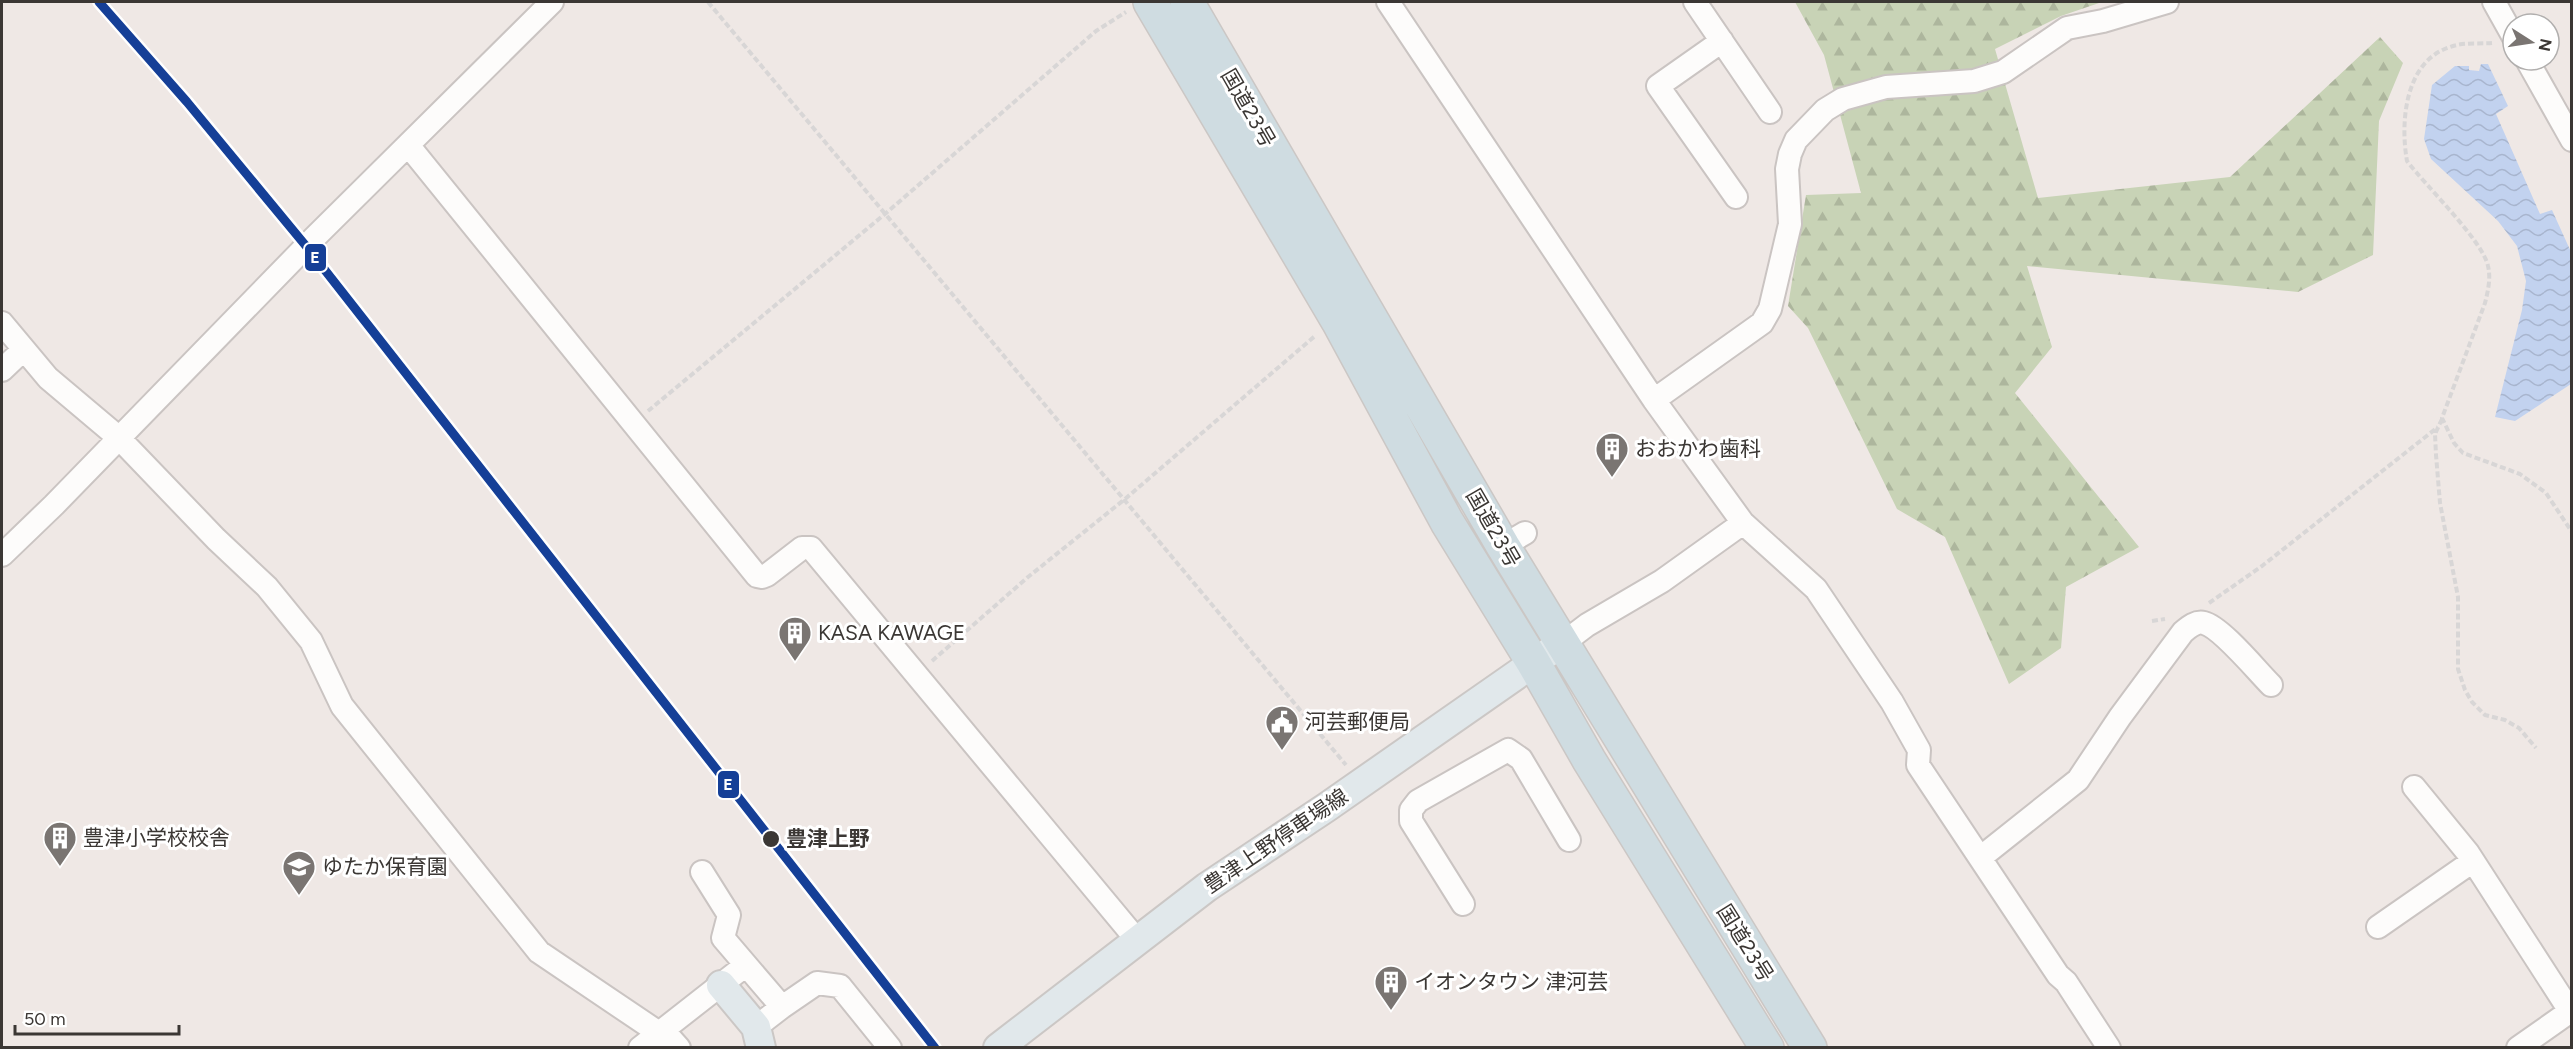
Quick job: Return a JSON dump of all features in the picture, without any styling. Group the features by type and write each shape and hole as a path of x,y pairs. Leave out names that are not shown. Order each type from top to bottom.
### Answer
{"highway":[{"name":"国道23号","path":"1187,2 1514,540 1562,644 1810,1047"},
{"name":"国道23号","path":"1141,4 1336,318 1447,522 1533,662 1589,759 1767,1047"}],"main road":[{"name":"豊津上野停車場線","path":"998,1047 1207,887 1562,644"},
{"path":"721,986 759,1037"}],"street":[{"path":"2,555 552,2"},
{"path":"1388,2 1654,400 1743,523 1816,589 1892,702 1919,750 1918,765 2109,1047"},
{"path":"1695,2 1770,112"},
{"path":"1654,400 1762,323 1770,309 1790,224 1787,169 1790,154 1796,140 1824,110 1843,99 1886,87 1974,81 2003,72 2067,28 2103,21 2168,2"},
{"path":"1722,41 1658,86 1736,197"},
{"path":"2534,72 2571,140"},
{"path":"408,145 757,576 762,577 767,574 802,548 807,546 811,548 1137,940"},
{"path":"2,323 48,378 117,437 216,539 267,587 311,641 342,706 539,952 661,1031 679,1047"},
{"path":"2,370 23,350"},
{"path":"1562,644 1587,625 1662,580 1743,523"},
{"path":"1980,858 2078,780 2120,717 2183,632 2191,626 2205,624 2217,631 2271,685"},
{"path":"1463,904 1411,821 1411,810 1419,801 1508,750 1521,759 1569,840"},
{"path":"2414,788 2473,861 2571,1010 2518,1047"},
{"path":"2378,927 2473,861"},
{"path":"702,872 729,915 723,938 782,1007"},
{"path":"640,1047 746,965"},
{"path":"759,1037 782,1007 817,983 840,986 890,1047"}],"path":[{"path":"708,2 1350,770 1366,780"},
{"path":"633,423 885,214 1096,31 1141,4"},
{"path":"2501,39 2493,43 2457,45 2439,53 2420,71 2412,86 2406,108 2404,143 2407,161 2477,245 2488,264 2489,288 2485,303 2435,434 2440,502 2458,597 2458,669 2472,702 2485,715 2505,720 2519,728 2536,748"},
{"path":"916,675 1028,577 1125,499 1336,318"},
{"path":"2442,418 2454,443 2463,453 2520,474 2546,493 2571,531"},
{"path":"2200,608 2262,566 2439,426"},
{"path":"2152,621 2175,617"}],"green space":[{"path":"1795,2 2102,2 2061,16 1995,49 2038,198 2230,177 2380,37 2403,63 2379,121 2373,255 2298,292 2027,266 2052,347 2015,393 2139,547 2066,587 2061,648 2009,684 1945,537 1897,509 1808,328 1788,306 1806,195 1861,193 1824,55"}],"water":[{"path":"2481,64 2488,64 2508,106 2496,114 2540,214 2552,210 2571,252 2571,384 2515,421 2495,417 2522,310 2526,281 2517,246 2498,221 2431,159 2424,139 2432,85 2455,66 2469,66 2469,70 2479,71"}],"transit line":[{"name":"E","path":"99,2 187,102 306,246 935,1048"}],"place":[{"name":"おおかわ歯科","path":"1612,478"},
{"name":"KASA KAWAGE","path":"795,662"},
{"name":"河芸郵便局","path":"1282,751"},
{"name":"豊津上野","path":"771,839"},
{"name":"豊津小学校校舎","path":"60,867"},
{"name":"ゆたか保育園","path":"299,896"},
{"name":"イオンタウン 津河芸","path":"1391,1011"}]}
